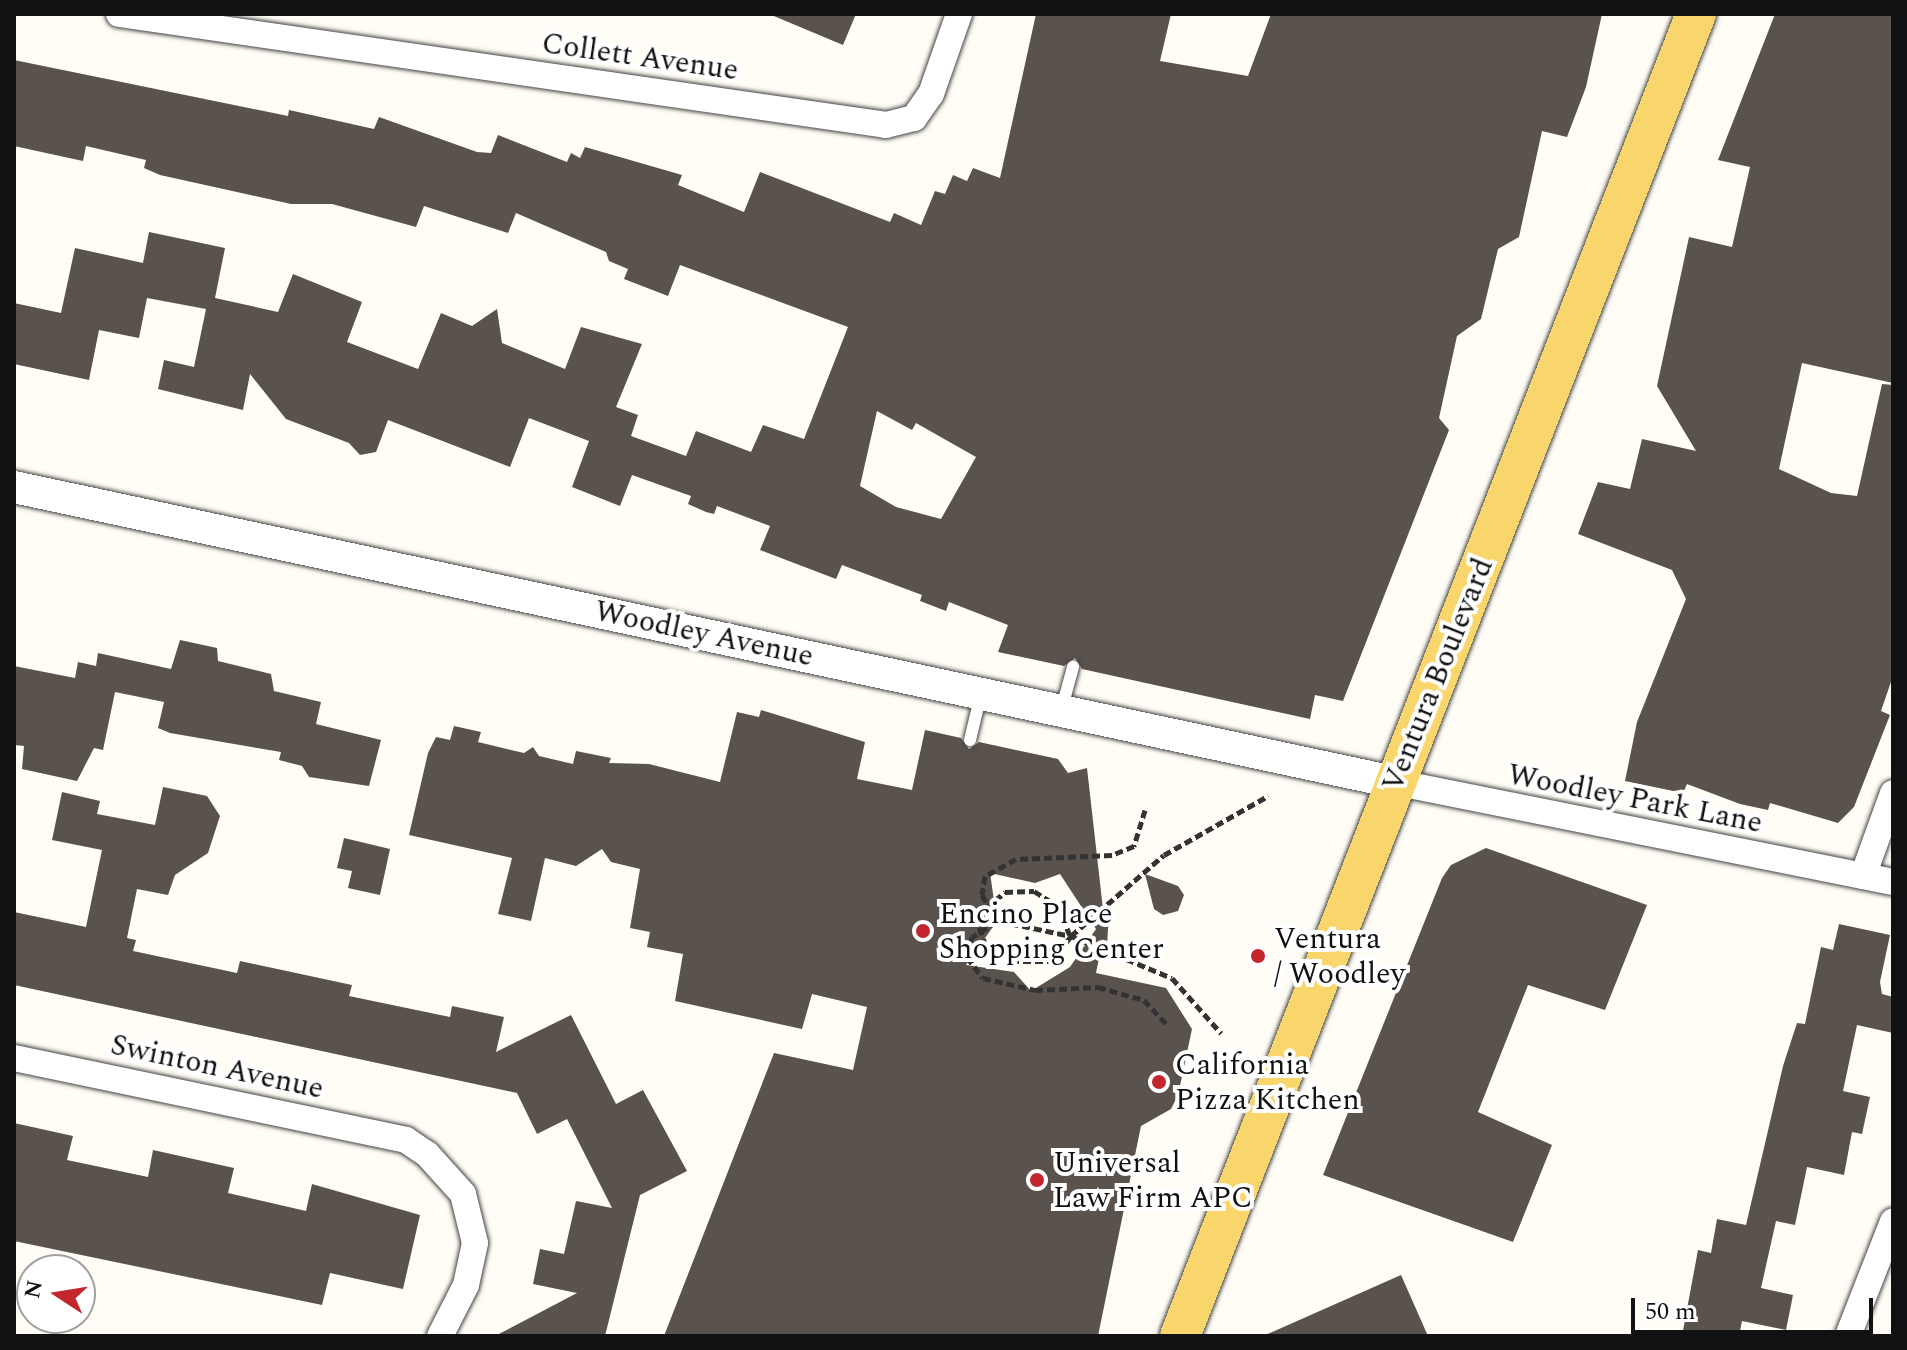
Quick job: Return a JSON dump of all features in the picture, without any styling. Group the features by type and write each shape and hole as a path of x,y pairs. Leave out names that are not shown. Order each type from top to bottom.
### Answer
{"main road":[{"name":"Ventura Boulevard","path":"1180,1336 1696,14"}],"street":[{"name":"Collett Avenue","path":"119,14 886,125 914,118 931,94 959,14"},
{"name":"Woodley Avenue","path":"14,487 1394,782"},
{"name":"Woodley Park Lane","path":"1394,782 1893,882"},
{"path":"1863,876 1893,793"},
{"name":"Swinton Avenue","path":"14,1058 406,1140 463,1194 475,1243 466,1285 440,1336"},
{"path":"1848,1336 1893,1221"}],"lane":[{"path":"1061,711 1073,667"},
{"path":"970,740 981,694"}],"path":[{"path":"975,916 986,946 1011,961 1051,961 1071,936 1164,855 1268,796"},
{"path":"997,921 982,895 985,876 1016,859 1112,855 1134,846 1145,810"},
{"path":"975,916 1005,892 1034,891 1058,906 1071,936"},
{"path":"975,916 1071,936 1172,978 1221,1033"},
{"path":"997,921 972,937 967,957 983,978 1035,990 1098,987 1144,1000 1166,1024"}],"building":[{"path":"769,14 856,14 843,45"},
{"path":"1036,14 1171,14 1160,61 1248,76 1271,14 1602,14 1586,87 1567,137 1542,131 1519,237 1498,249 1481,319 1457,336 1439,418 1449,430 1343,701 1315,695 1310,719 1082,669 1075,658 1064,666 998,652 1008,625 949,602 946,611 920,601 922,595 842,565 836,579 760,550 770,526 717,506 714,514 706,512 688,504 691,496 632,475 620,506 572,487 589,441 529,418 510,467 388,420 376,452 360,455 349,443 286,419 250,374 243,410 158,389 164,360 194,367 206,309 147,298 139,338 99,330 89,380 14,364 14,303 61,313 75,248 143,263 149,232 225,248 215,298 278,312 293,274 362,302 347,342 418,369 441,313 472,326 497,309 502,343 565,369 581,327 642,344 616,407 638,415 631,436 686,456 696,431 751,452 763,425 804,439 848,327 680,265 668,296 624,279 628,269 609,261 606,252 516,213 508,233 424,206 416,227 332,204 291,204 160,175 144,168 146,160 86,146 83,161 14,146 14,60 288,116 289,110 374,129 379,117 477,152 491,153 498,135 567,162 571,153 580,158 585,147 682,175 678,185 744,212 760,172 890,222 894,213 921,225 935,191 945,194 953,175 967,181 973,168 1000,178","holes":["877,411 912,430 916,423 976,457 941,519 896,507 860,486"]},
{"path":"1775,14 1893,14 1893,383 1802,363 1779,469 1831,493 1857,496 1882,384 1893,385 1893,676 1881,711 1890,715 1854,807 1838,823 1770,803 1768,810 1740,804 1687,784 1683,793 1625,781 1637,722 1686,599 1672,570 1578,534 1598,482 1630,489 1642,439 1696,451 1657,386 1689,237 1732,247 1750,167 1718,160"},
{"path":"180,640 217,648 218,661 271,674 274,691 321,702 316,724 381,740 369,786 309,777 302,766 279,760 281,752 170,733 158,728 164,702 115,692 103,750 94,748 77,781 22,769 24,746 14,745 14,666 75,678 78,662 96,666 98,653 171,669"},
{"path":"761,710 865,742 857,779 912,790 925,730 961,738 969,749 979,742 1058,759 1068,773 1087,768 1104,918 1109,912 1107,946 1103,939 1096,973 1166,988 1192,1029 1178,1095 1171,1109 1141,1126 1098,1336 664,1336 774,1053 853,1070 867,1007 812,994 802,1029 675,1001 683,954 647,947 650,932 630,928 640,869 611,862 602,849 576,866 545,858 531,921 498,914 512,858 409,835 428,753 436,737 450,740 454,726 481,732 478,742 524,753 533,747 539,756 573,764 576,751 611,758 609,763 649,764 720,782 737,712 759,717","holes":["990,873 1035,883 1060,874 1096,929 1070,967 1031,991 1014,972 966,965 997,921"]},
{"path":"163,787 207,796 220,816 208,853 175,875 168,895 137,889 127,938 136,940 133,951 237,973 240,961 352,985 349,996 450,1017 452,1006 504,1017 496,1052 571,1015 616,1104 643,1090 687,1171 640,1195 605,1336 495,1336 577,1293 533,1284 540,1249 564,1254 576,1201 612,1208 567,1119 537,1134 517,1093 14,985 14,912 86,927 102,850 52,840 62,792 100,801 97,814 155,825"},
{"path":"344,838 390,849 380,895 348,888 352,871 337,868"},
{"path":"1486,848 1647,905 1605,1010 1528,985 1478,1112 1552,1145 1513,1242 1323,1175 1442,878 1451,865"},
{"path":"1145,874 1178,886 1184,895 1178,911 1163,915 1154,909"},
{"path":"1839,924 1890,935 1880,982 1882,994 1893,997 1893,1033 1857,1025 1843,1091 1870,1097 1862,1134 1852,1132 1844,1175 1807,1167 1795,1225 1776,1221 1761,1288 1793,1295 1786,1330 1742,1321 1739,1336 1682,1336 1698,1250 1711,1253 1717,1219 1746,1225 1783,1066 1797,1023 1805,1024 1821,947 1833,950"},
{"path":"14,1123 73,1136 67,1160 148,1177 153,1150 234,1168 228,1193 306,1211 312,1184 420,1215 403,1289 330,1273 322,1305 96,1258 96,1254 77,1254 14,1241"},
{"path":"1401,1275 1428,1336 1263,1336"}],"place":[{"name":"Encino Place Shopping Center","path":"923,931"},
{"name":"Ventura / Woodley","path":"1258,956"},
{"name":"California Pizza Kitchen","path":"1159,1082"},
{"name":"Universal Law Firm APC","path":"1037,1180"}]}
